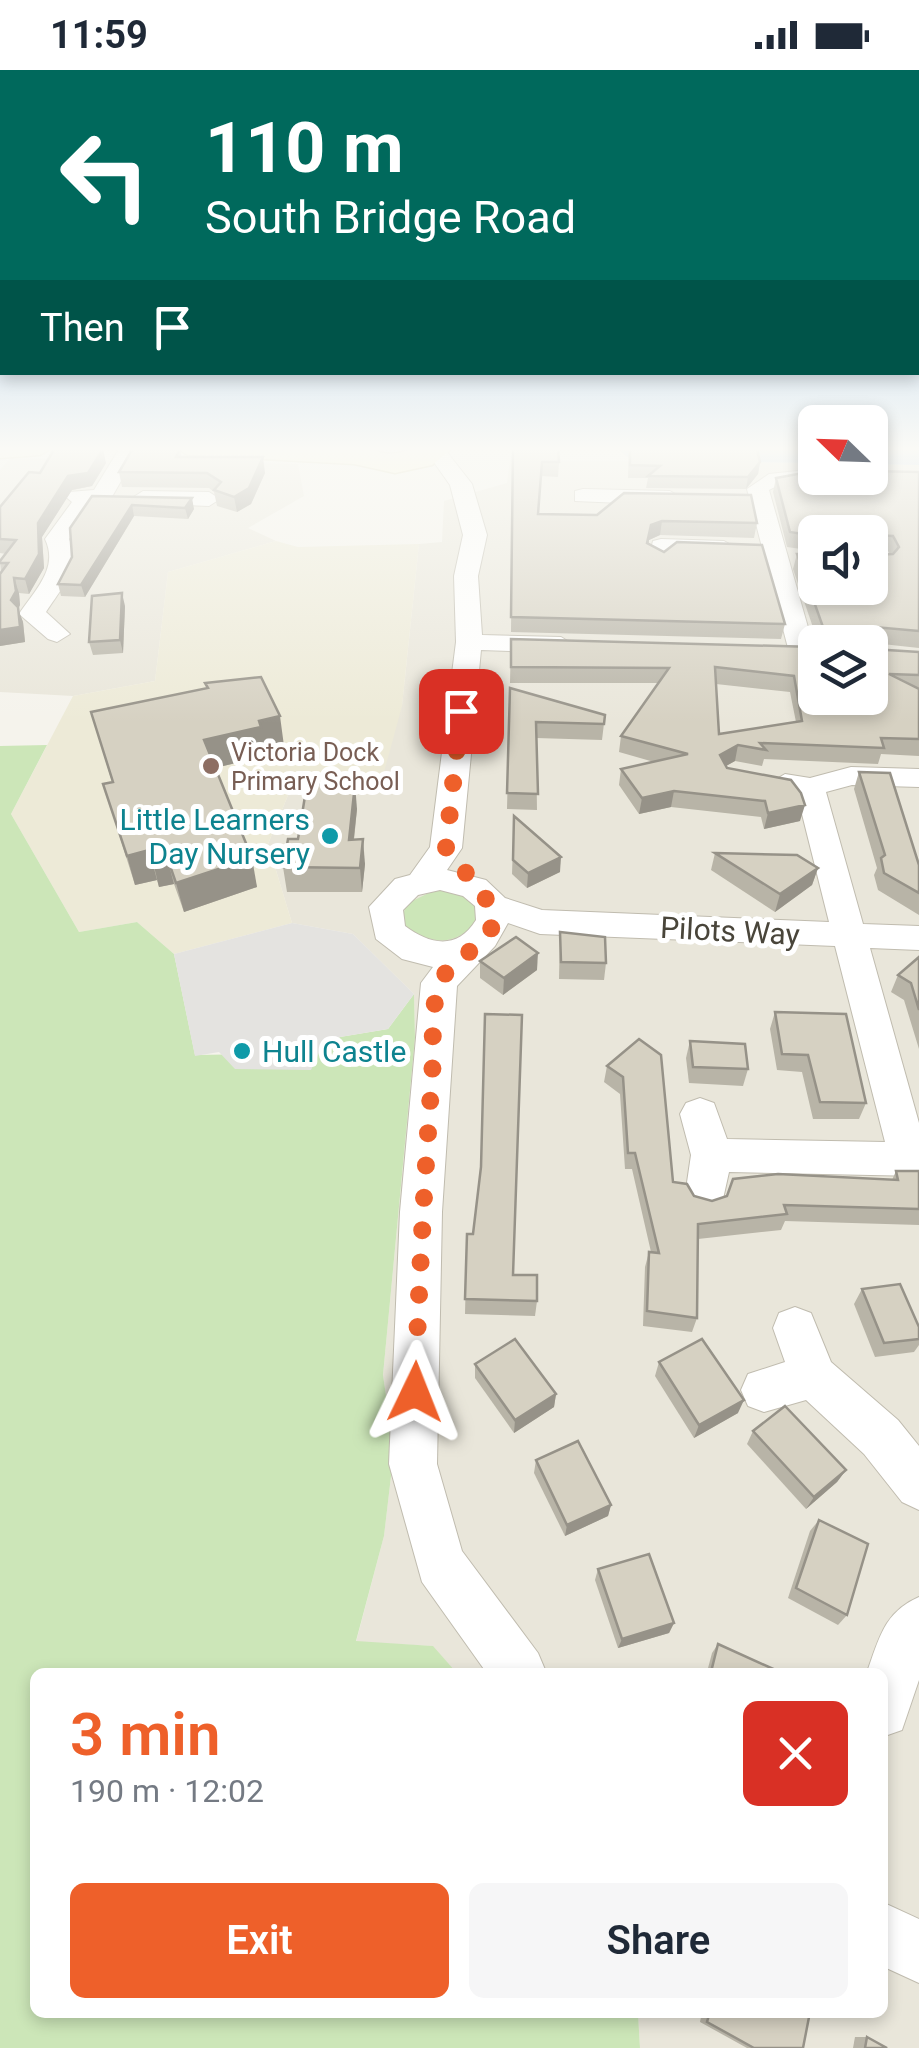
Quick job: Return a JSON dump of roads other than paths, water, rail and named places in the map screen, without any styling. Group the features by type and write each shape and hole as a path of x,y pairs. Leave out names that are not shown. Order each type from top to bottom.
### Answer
{"street":[{"path":"57,634 32,614 62,565 58,538"},
{"path":"423,881 446,848 469,642 466,576 474,538"},
{"path":"769,538 798,645"},
{"path":"661,556 660,546 798,558"},
{"path":"469,642 586,646"},
{"path":"752,777 810,787 851,776 919,778"},
{"path":"712,1155 914,1159 810,787"},
{"path":"446,848 483,896 491,931 450,956 398,942 384,919 394,896 423,881 457,881 483,896"},
{"name":"Pilots Way","path":"483,896 540,922 919,938"},
{"name":"Pilots Way","path":"450,956 540,922"},
{"path":"450,956 421,1212 413,1464 440,1564 516,1668"},
{"path":"700,1114 712,1155 706,1196"},
{"path":"795,1328 813,1376 880,1437 919,1485"},
{"path":"764,1390 813,1376"},
{"path":"888,1692 906,1637 919,1624"},
{"path":"888,1936 919,1952"}],"place":[{"name":"Victoria Dock Primary School","path":"211,766"},
{"name":"Little Learners Day Nursery","path":"330,836"},
{"name":"Hull Castle","path":"242,1051"}]}
